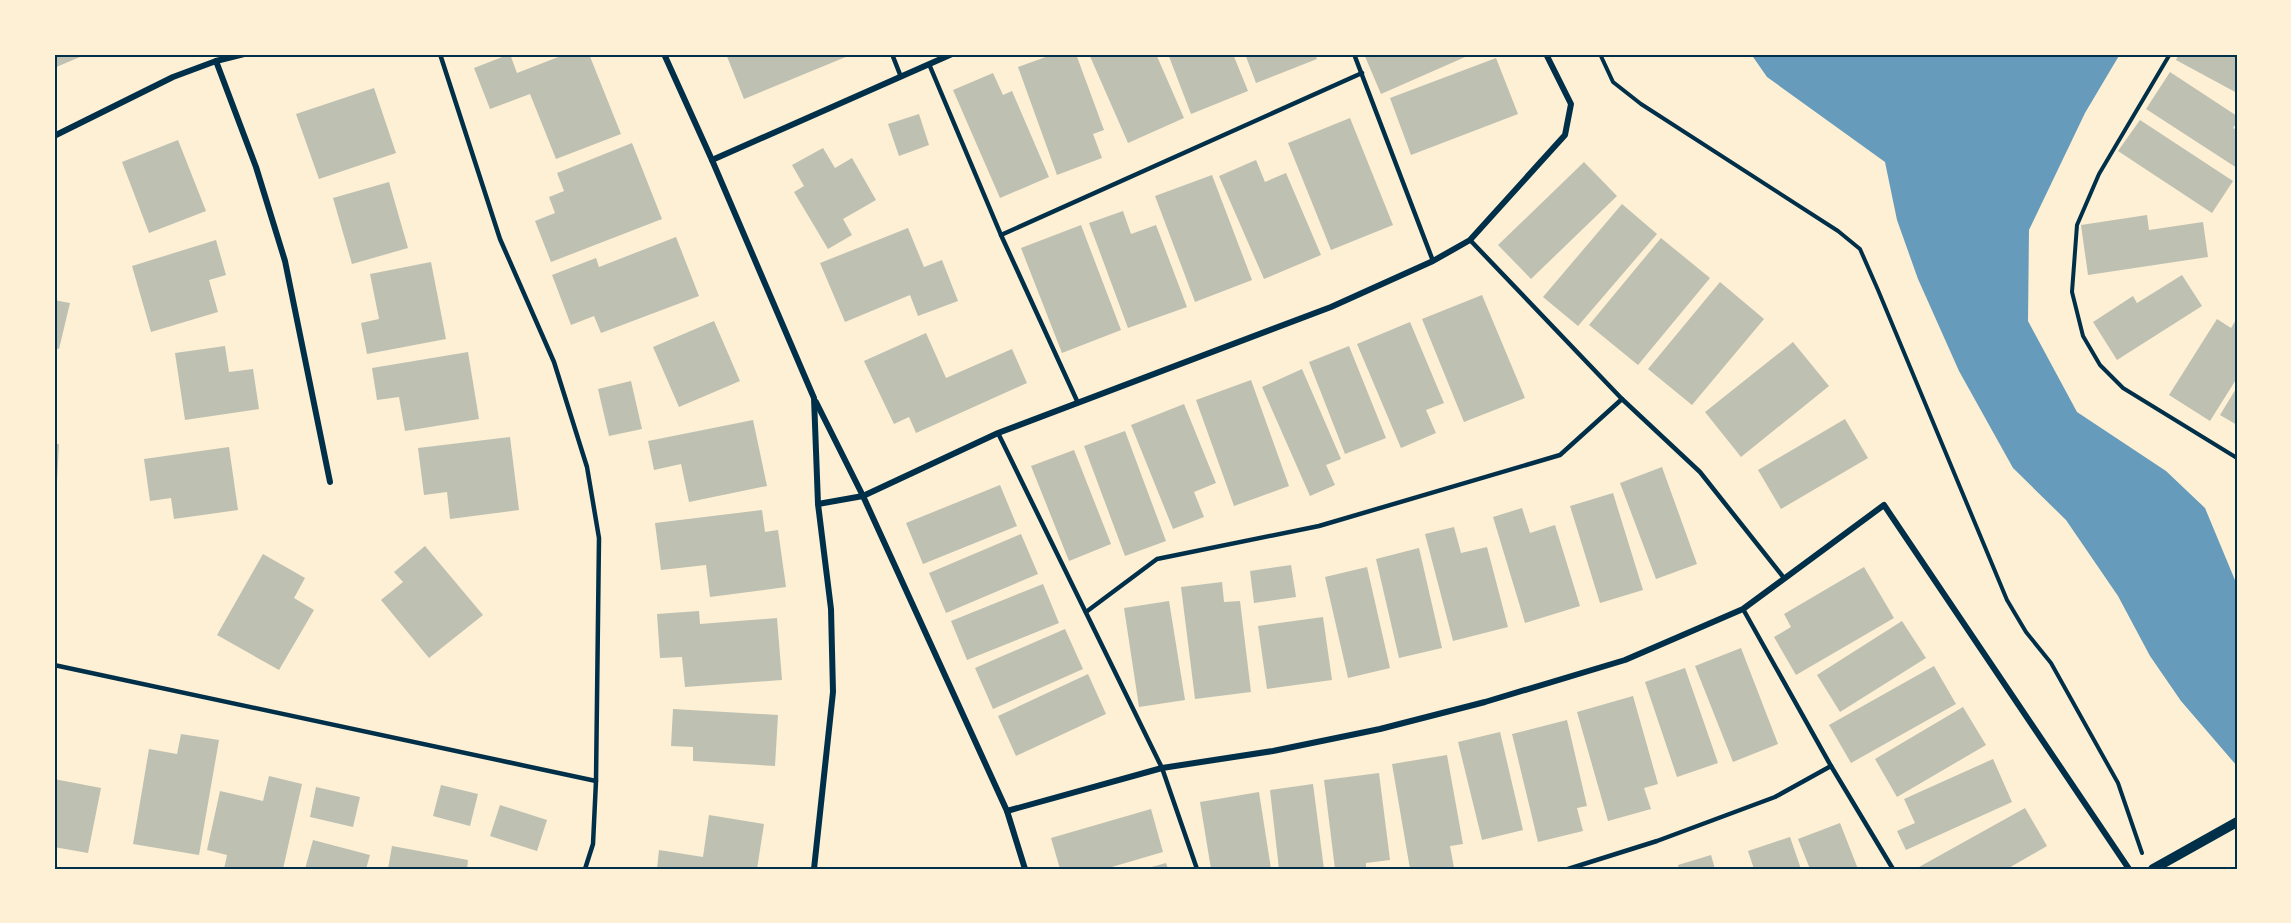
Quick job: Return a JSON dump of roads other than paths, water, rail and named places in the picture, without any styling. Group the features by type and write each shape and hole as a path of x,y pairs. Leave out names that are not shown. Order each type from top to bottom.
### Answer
{"street":[{"path":"54,136 173,77 216,61 244,54"},
{"path":"664,54 814,398 863,496 1007,812 1025,869"},
{"path":"712,160 952,54"},
{"path":"818,504 863,496 999,434 1331,306 1433,261 1470,240 1565,135 1571,104 1546,54"},
{"path":"216,61 256,167 285,261 330,483"},
{"path":"814,398 818,504 831,609 833,692 814,869"},
{"path":"1007,812 1162,768 1273,751 1380,729 1485,702 1625,660 1743,609 1884,505 2129,869"},
{"path":"2153,869 2237,822"}],"lane":[{"path":"440,54 500,239 554,362 587,467 598,538 596,781 593,844 585,869"},
{"path":"892,54 901,77"},
{"path":"1354,54 1433,261"},
{"path":"929,64 1001,235 1078,403"},
{"path":"1001,235 1362,74"},
{"path":"1470,240 1622,399 1700,472 1784,578"},
{"path":"1086,612 1157,560 1319,526 1560,455 1622,399"},
{"path":"999,434 1162,768 1197,869"},
{"path":"1743,609 1831,766 1893,869"},
{"path":"54,665 596,781"},
{"path":"1568,869 1656,841 1775,797 1831,766"}],"water":[{"path":"1751,54 2120,54 2085,113 2029,230 2028,321 2077,412 2166,471 2205,508 2237,585 2237,766 2181,701 2150,656 2118,596 2066,520 2013,468 1959,371 1918,279 1897,220 1885,162 1767,77"}]}
